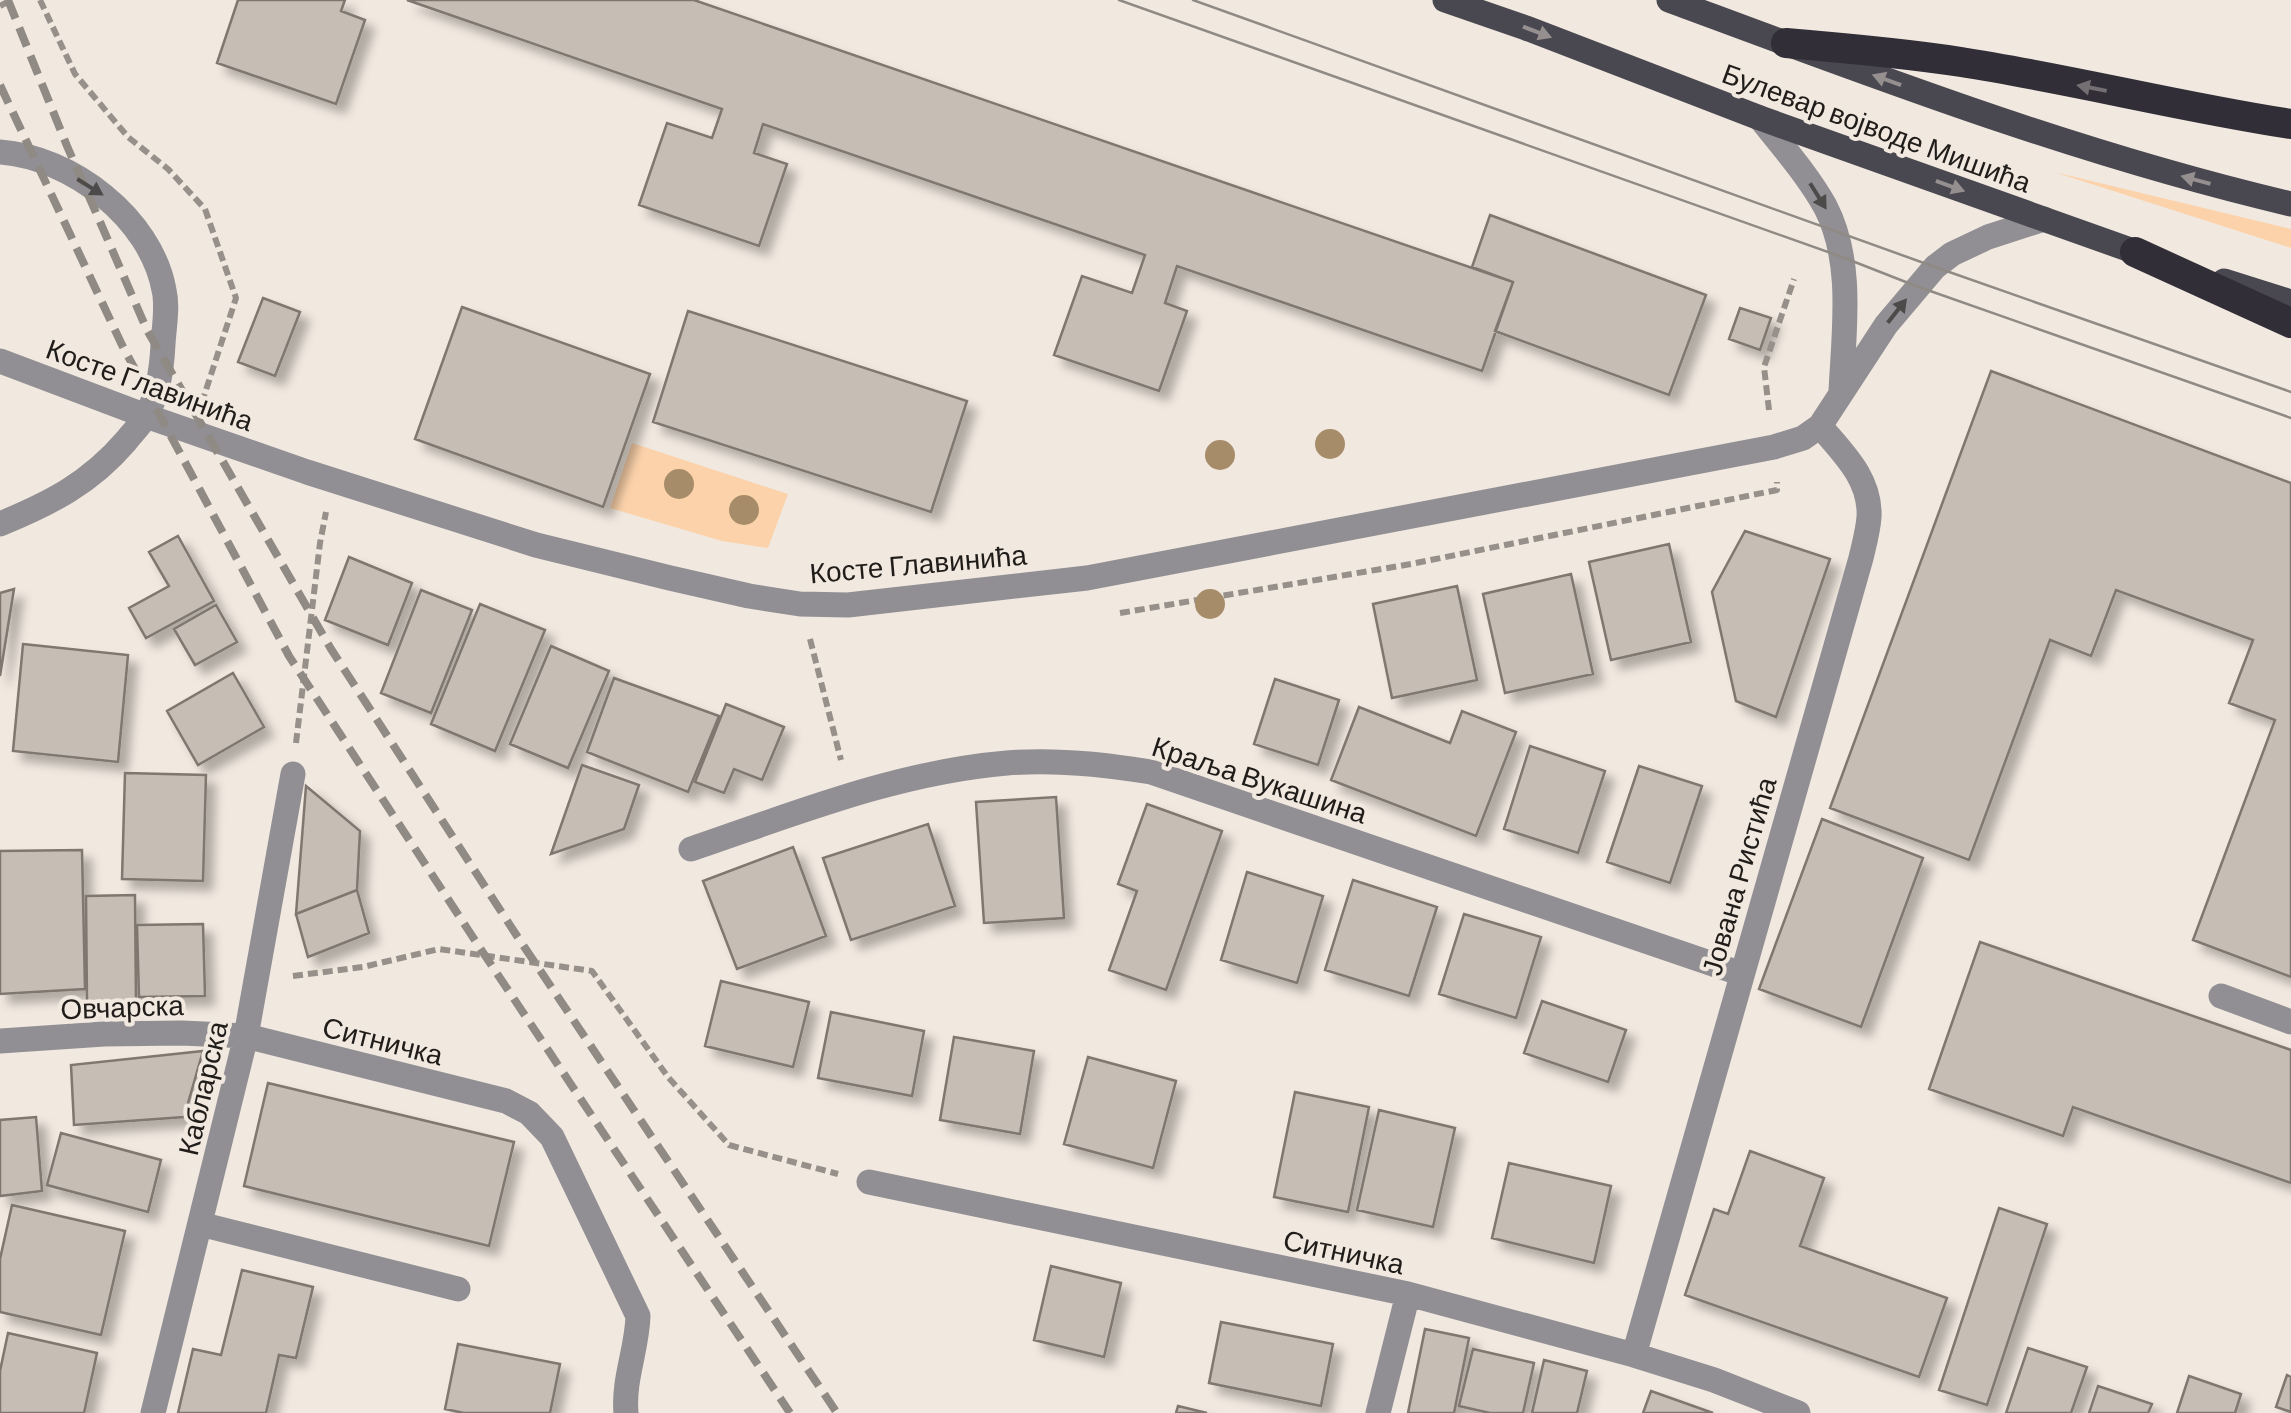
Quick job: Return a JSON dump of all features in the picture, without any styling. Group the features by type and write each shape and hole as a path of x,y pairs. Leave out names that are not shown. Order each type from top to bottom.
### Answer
{"highway":[{"path":"1786,43 1963,62 2291,124"},
{"path":"2135,252 2291,323"}],"main road":[{"name":"Булевар војводе Мишића","path":"1445,0 2135,252 2291,302"},
{"name":"Булевар војводе Мишића","path":"1670,0 1959,106 2130,162 2291,204"}],"street":[{"path":"1760,118 1804,174 1836,230 1845,310 1841,390"},
{"path":"0,152 60,169 104,196 129,218 151,249 165,291 159,380 146,416 98,470 72,490 0,524"},
{"path":"1820,426 1886,325 1934,267 1988,237 2044,219"},
{"name":"Косте Главинића","path":"0,361 307,472 536,545 749,596 800,604 848,604 1087,578 1774,446 1803,438 1820,426"},
{"name":"Јована Ристића","path":"1634,1355 1869,520 1869,498 1857,470 1820,426"},
{"name":"Краља Вукашина","path":"691,848 851,795 959,768 1041,761 1101,764 1151,772 1742,974"},
{"name":"Кабларска","path":"153,1413 246,1036 293,774"},
{"path":"2221,996 2291,1022"},
{"name":"Овчарска","path":"0,1041 143,1033 246,1036"},
{"name":"Ситничка","path":"246,1036 506,1101 530,1113 552,1137 638,1316 638,1339 624,1391 626,1413"},
{"name":"Ситничка","path":"868,1182 1408,1294 1634,1355 1714,1380 1798,1413"},
{"path":"200,1224 458,1289"},
{"path":"1378,1413 1408,1294"}],"path":[{"path":"0,6 11,0"},
{"path":"40,0 75,74 128,136 168,169 205,208 236,298 204,396"},
{"path":"293,774 320,543"},
{"path":"810,638 839,754"},
{"path":"256,980 363,967 439,949 592,972 668,1077 729,1145 868,1182"}],"shaded area":[{"path":"2054,172 2291,229 2291,248"},
{"path":"632,443 788,494 768,548 722,541 610,508"}],"building":[{"path":"238,0 345,0 341,11 365,20 336,104 217,63"},
{"path":"407,0 694,0 1513,282 1482,371 1177,266 1165,303 1187,311 1159,391 1054,355 1082,276 1132,293 1145,255 763,124 754,153 787,164 759,246 639,205 667,123 712,138 722,109"},
{"path":"1490,215 1706,295 1669,395 1495,331 1513,282 1472,267"},
{"path":"263,298 300,312 275,376 238,362"},
{"path":"462,307 650,374 603,507 415,439"},
{"path":"1740,308 1771,318 1760,350 1729,339"},
{"path":"688,311 967,401 931,512 653,422"},
{"path":"1991,371 2291,483 2291,977 2193,940 2275,720 2229,703 2253,640 2116,590 2091,656 2050,640 1969,860 1830,808"},
{"path":"1745,531 1830,559 1776,717 1736,701 1712,592"},
{"path":"178,536 214,601 146,638 129,608 169,586 149,552"},
{"path":"1669,544 1691,642 1611,660 1589,562"},
{"path":"349,557 412,583 388,645 325,620"},
{"path":"1571,574 1593,674 1505,693 1483,594"},
{"path":"1457,586 1477,680 1392,698 1373,604"},
{"path":"14,589 0,676 0,593"},
{"path":"421,590 472,610 431,713 381,693"},
{"path":"480,604 545,630 495,751 431,724"},
{"path":"216,605 237,642 195,665 174,629"},
{"path":"23,644 128,655 118,762 13,751"},
{"path":"551,646 609,671 568,768 510,744"},
{"path":"233,673 264,727 198,765 167,711"},
{"path":"614,678 719,716 688,792 587,752"},
{"path":"1275,679 1339,700 1318,765 1254,744"},
{"path":"726,704 784,727 762,780 734,769 724,793 695,782"},
{"path":"1359,707 1450,743 1462,711 1516,732 1476,836 1331,780"},
{"path":"1530,746 1605,771 1578,853 1504,829"},
{"path":"582,765 639,785 624,829 551,854"},
{"path":"1639,766 1702,786 1670,883 1607,862"},
{"path":"125,773 206,775 203,881 122,879"},
{"path":"306,786 360,831 357,890 296,914"},
{"path":"1056,797 1064,918 984,923 976,802"},
{"path":"1147,804 1222,831 1166,990 1109,970 1137,891 1118,884"},
{"path":"1822,819 1923,858 1861,1027 1759,989"},
{"path":"928,824 955,906 851,940 823,858"},
{"path":"793,847 826,936 737,969 703,881"},
{"path":"82,850 85,989 0,994 0,851"},
{"path":"1247,872 1323,896 1297,983 1221,960"},
{"path":"1353,880 1437,907 1409,996 1325,970"},
{"path":"357,890 369,933 308,957 296,914"},
{"path":"135,895 136,1003 87,1003 86,896"},
{"path":"1464,914 1541,937 1516,1018 1439,994"},
{"path":"203,924 205,996 139,997 137,925"},
{"path":"1980,942 2291,1050 2291,1183 2073,1107 2063,1136 1929,1089"},
{"path":"721,981 809,1002 793,1067 705,1046"},
{"path":"1542,1001 1626,1030 1608,1082 1524,1053"},
{"path":"831,1012 924,1031 912,1096 818,1078"},
{"path":"954,1037 1034,1051 1020,1134 940,1120"},
{"path":"203,1051 184,1117 74,1125 71,1065"},
{"path":"1088,1057 1176,1081 1153,1168 1064,1144"},
{"path":"268,1083 514,1142 489,1246 244,1186"},
{"path":"1295,1092 1369,1107 1348,1212 1274,1197"},
{"path":"1379,1110 1455,1128 1433,1227 1357,1210"},
{"path":"36,1117 42,1191 0,1196 0,1120"},
{"path":"61,1133 161,1160 148,1212 47,1185"},
{"path":"1750,1151 1824,1178 1800,1246 1947,1298 1919,1377 1685,1295 1714,1209 1728,1214"},
{"path":"1509,1163 1611,1186 1594,1263 1492,1238"},
{"path":"12,1205 125,1231 101,1335 0,1312 0,1259"},
{"path":"1999,1208 2047,1224 1987,1405 1939,1390"},
{"path":"1051,1266 1121,1283 1104,1357 1034,1340"},
{"path":"242,1270 313,1287 296,1358 279,1355 266,1413 178,1413 193,1349 221,1355"},
{"path":"1221,1322 1333,1344 1321,1406 1209,1383"},
{"path":"1425,1329 1469,1338 1454,1413 1408,1413"},
{"path":"8,1333 97,1353 84,1413 0,1413 0,1371"},
{"path":"458,1344 560,1364 550,1413 464,1413 445,1409"},
{"path":"2028,1348 2087,1367 2071,1413 2006,1413"},
{"path":"1473,1349 1534,1363 1523,1413 1490,1413 1459,1406"},
{"path":"1544,1360 1587,1371 1577,1413 1532,1413"},
{"path":"2287,1375 2291,1377 2291,1412 2276,1407"},
{"path":"2189,1376 2241,1394 2235,1413 2177,1413"},
{"path":"2098,1386 2152,1404 2148,1413 2089,1413"},
{"path":"1651,1391 1713,1413 1643,1413"},
{"path":"1178,1406 1207,1413 1176,1413"}],"tram line":[{"path":"1119,0 2291,418"},
{"path":"1193,0 2291,392"}],"railway":[{"path":"8,0 147,330 331,649 517,936 837,1413"},
{"path":"0,85 122,345 289,656 790,1413"}]}
